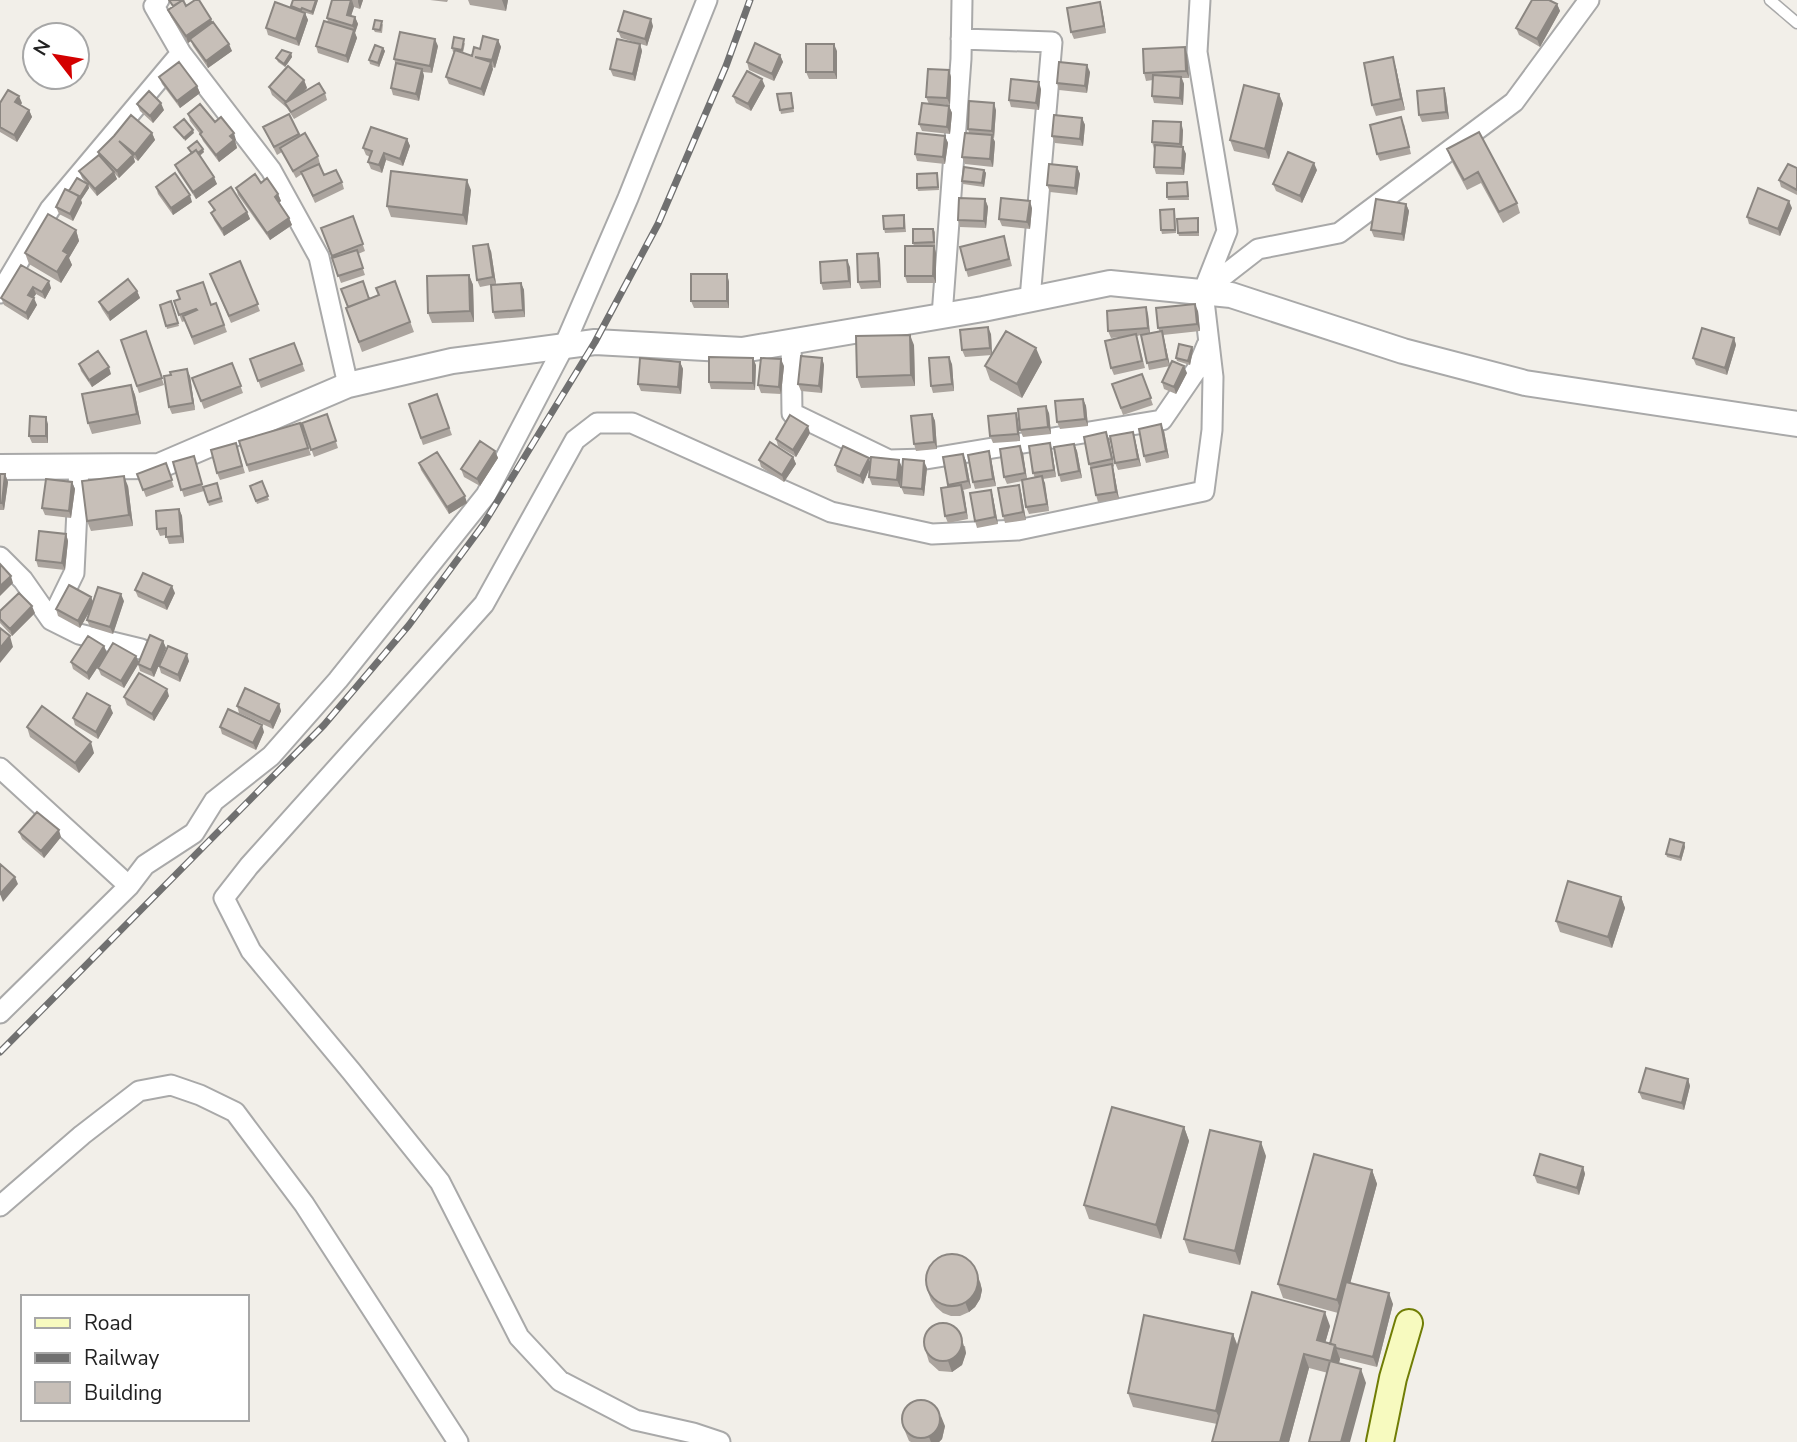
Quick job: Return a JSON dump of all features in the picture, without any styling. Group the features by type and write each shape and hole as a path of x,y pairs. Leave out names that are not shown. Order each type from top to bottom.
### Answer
{"main road":[{"path":"1380,1442 1393,1378 1409,1323"}],"street":[{"path":"159,0 154,6 181,53 271,170 318,257 348,385"},
{"path":"0,1013 130,886 145,865 194,833 214,801 271,756 338,680 486,495 564,346 628,198 707,0"},
{"path":"942,316 962,0"},
{"path":"720,1442 635,1420 560,1381 519,1336 440,1182 251,951 224,898 249,866 484,604 575,440 597,423 632,423 831,512 932,534 1018,530 1204,491 1212,430 1213,377 1203,292 1227,231 1197,52 1200,0"},
{"path":"1203,292 1258,249 1339,233 1514,102 1589,0"},
{"path":"961,39 1052,42 1030,299"},
{"path":"0,293 50,209 181,53"},
{"path":"0,467 159,466 348,385 452,361 595,342 742,350 1110,284 1231,295 1403,351 1525,383 1797,424"},
{"path":"791,341 792,413 889,460 926,459 1162,420 1197,369 1209,341"},
{"path":"51,620 74,573 79,467"},
{"path":"0,557 23,580 51,620 79,634 141,649"},
{"path":"0,768 130,886"},
{"path":"0,1206 82,1135 139,1091 171,1085 235,1112 304,1205 458,1442"}],"lane":[{"path":"1770,0 1797,23"}],"building":[{"path":"169,0 183,0 173,6"},
{"path":"183,0 186,6 199,0 211,19 186,36 168,10"},
{"path":"293,0 316,0 312,12 291,6"},
{"path":"332,0 351,0 347,15 355,17 353,26 327,18"},
{"path":"1532,0 1549,0 1557,4 1537,39 1516,28"},
{"path":"275,2 305,13 296,39 266,28"},
{"path":"1100,2 1104,26 1071,32 1067,8"},
{"path":"624,11 651,19 645,39 618,31"},
{"path":"375,20 382,21 380,30 373,29"},
{"path":"324,21 354,30 346,56 316,46"},
{"path":"213,22 229,44 206,61 190,39"},
{"path":"400,32 435,39 430,66 394,59"},
{"path":"483,36 498,40 492,60 475,57 491,62 481,89 446,77 455,50 472,56 474,47 480,49"},
{"path":"454,37 464,39 462,50 452,48"},
{"path":"617,39 640,44 633,74 610,69"},
{"path":"755,43 780,55 772,74 747,62"},
{"path":"806,44 834,44 834,72 806,72"},
{"path":"375,45 383,48 378,63 369,60"},
{"path":"1185,47 1186,71 1144,73 1143,49"},
{"path":"282,50 291,53 284,64 276,58"},
{"path":"1393,57 1401,99 1372,105 1364,63"},
{"path":"179,62 197,86 177,101 159,77"},
{"path":"1059,62 1087,65 1085,86 1057,83"},
{"path":"396,63 422,69 416,94 391,88"},
{"path":"288,66 304,80 286,102 269,87"},
{"path":"928,69 949,70 947,98 926,97"},
{"path":"747,71 762,79 748,104 733,96"},
{"path":"1153,75 1181,77 1180,98 1152,96"},
{"path":"1011,79 1039,82 1036,103 1009,100"},
{"path":"319,83 325,93 291,112 285,103"},
{"path":"1244,85 1279,94 1265,149 1230,140"},
{"path":"1444,88 1446,112 1419,115 1417,91"},
{"path":"8,90 19,96 15,102 29,110 14,135 0,127 0,103"},
{"path":"149,91 161,103 150,116 137,104"},
{"path":"791,93 793,108 780,110 777,94"},
{"path":"969,101 994,103 992,131 968,129"},
{"path":"922,103 949,106 947,127 919,124"},
{"path":"200,104 215,122 221,117 234,133 230,136 234,140 216,155 188,114"},
{"path":"289,114 299,134 274,147 263,127"},
{"path":"131,115 152,133 135,154 119,141 133,155 117,171 98,152"},
{"path":"1054,115 1082,118 1080,139 1052,136"},
{"path":"1401,117 1409,147 1377,154 1370,125"},
{"path":"184,119 193,130 184,138 174,127"},
{"path":"1153,121 1181,122 1180,144 1152,142"},
{"path":"371,127 407,139 400,159 384,153 379,165 368,162 372,151 363,148"},
{"path":"1479,132 1517,203 1499,212 1478,172 1464,180 1447,149"},
{"path":"305,133 318,156 293,171 280,148"},
{"path":"917,133 945,136 943,157 915,154"},
{"path":"965,133 992,135 990,159 962,157"},
{"path":"197,141 203,149 192,153 188,148"},
{"path":"1155,145 1183,147 1182,168 1154,167"},
{"path":"196,150 214,177 193,192 175,165"},
{"path":"1288,152 1314,163 1300,196 1273,184"},
{"path":"99,155 114,172 95,189 79,171"},
{"path":"319,164 324,175 336,170 342,182 313,196 301,172"},
{"path":"1049,164 1077,167 1075,188 1047,185"},
{"path":"1788,164 1797,168 1797,190 1779,180"},
{"path":"964,167 984,170 982,183 962,181"},
{"path":"391,171 467,180 463,215 387,206"},
{"path":"175,173 190,195 171,208 156,187"},
{"path":"937,173 938,187 917,188 917,174"},
{"path":"255,174 261,183 267,178 278,194 275,197 289,218 267,233 236,188"},
{"path":"77,178 88,184 80,197 69,191"},
{"path":"1187,182 1188,196 1167,197 1167,183"},
{"path":"231,187 247,212 222,229 211,213 215,210 209,202"},
{"path":"1758,188 1789,201 1778,229 1747,217"},
{"path":"65,189 79,196 70,214 56,207"},
{"path":"959,198 985,199 984,221 958,220"},
{"path":"1001,198 1030,201 1027,222 999,219"},
{"path":"1376,199 1406,204 1402,234 1371,230"},
{"path":"1174,209 1175,230 1161,230 1160,210"},
{"path":"48,214 76,230 63,251 68,254 57,272 25,253"},
{"path":"904,215 904,228 884,229 883,216"},
{"path":"353,216 363,244 332,256 321,228"},
{"path":"1198,218 1198,232 1178,233 1177,219"},
{"path":"913,229 933,229 934,242 913,243"},
{"path":"1004,236 1009,259 966,270 960,247"},
{"path":"488,244 493,277 477,280 473,246"},
{"path":"905,246 934,246 933,276 905,276"},
{"path":"357,250 363,268 338,276 332,258"},
{"path":"878,253 879,281 858,282 857,254"},
{"path":"847,260 849,281 821,283 820,262"},
{"path":"240,261 258,304 229,316 210,274"},
{"path":"21,265 49,281 42,292 33,287 28,295 34,298 26,313 1,298"},
{"path":"691,274 727,274 727,301 691,301"},
{"path":"469,275 470,311 428,313 427,276"},
{"path":"128,279 137,291 108,313 99,302"},
{"path":"363,281 369,299 348,307 341,289"},
{"path":"395,281 410,322 359,342 346,308 379,295 376,288"},
{"path":"203,282 211,305 216,303 224,325 192,337 183,316 197,310 179,315 174,301 180,299 177,291"},
{"path":"521,283 523,310 493,312 491,285"},
{"path":"171,301 178,323 166,326 160,305"},
{"path":"1195,304 1197,324 1158,328 1156,308"},
{"path":"1146,307 1148,328 1108,331 1107,311"},
{"path":"988,327 990,348 962,350 960,330"},
{"path":"1702,328 1734,338 1725,368 1693,358"},
{"path":"146,331 162,378 137,386 121,340"},
{"path":"1006,331 1036,348 1017,384 985,366"},
{"path":"1162,331 1167,359 1147,363 1141,335"},
{"path":"1136,334 1142,361 1111,368 1105,341"},
{"path":"910,335 911,375 857,377 856,336"},
{"path":"294,343 302,364 258,381 250,359"},
{"path":"1179,344 1192,347 1188,361 1176,358"},
{"path":"98,351 109,367 89,380 79,364"},
{"path":"801,356 822,358 819,386 798,384"},
{"path":"709,357 753,358 753,383 709,382"},
{"path":"949,357 952,384 931,386 929,358"},
{"path":"640,358 680,362 678,387 638,384"},
{"path":"761,358 781,359 779,387 758,385"},
{"path":"1172,361 1184,366 1174,387 1162,382"},
{"path":"232,363 241,386 201,401 192,378"},
{"path":"187,369 193,403 169,407 164,376"},
{"path":"1142,374 1151,398 1121,408 1112,384"},
{"path":"131,385 137,414 88,423 82,394"},
{"path":"437,394 449,428 421,438 409,404"},
{"path":"1083,399 1085,419 1057,422 1055,401"},
{"path":"1046,406 1048,427 1020,430 1018,409"},
{"path":"1016,413 1018,434 990,436 988,416"},
{"path":"327,414 336,441 311,450 302,423"},
{"path":"932,414 934,442 914,444 911,416"},
{"path":"790,415 808,426 793,450 776,439"},
{"path":"30,416 46,417 46,436 29,436"},
{"path":"300,423 308,448 247,465 239,441"},
{"path":"1161,424 1166,451 1144,456 1139,429"},
{"path":"1106,432 1112,459 1089,464 1084,437"},
{"path":"1133,432 1138,459 1115,463 1110,436"},
{"path":"480,441 495,451 477,479 461,469"},
{"path":"770,442 793,457 782,475 759,460"},
{"path":"236,443 242,466 217,473 211,450"},
{"path":"1050,443 1054,470 1033,473 1029,446"},
{"path":"1074,444 1079,471 1059,475 1054,447"},
{"path":"843,446 869,458 860,476 835,465"},
{"path":"1020,446 1025,473 1004,477 1000,449"},
{"path":"989,451 993,479 973,482 968,455"},
{"path":"437,452 465,496 447,507 419,463"},
{"path":"963,454 968,481 948,485 943,457"},
{"path":"194,456 202,484 181,490 173,462"},
{"path":"871,457 899,460 897,480 869,477"},
{"path":"903,459 924,461 922,489 901,487"},
{"path":"166,463 172,480 143,490 137,474"},
{"path":"1112,464 1116,492 1096,495 1091,468"},
{"path":"0,474 5,474 2,503 0,503"},
{"path":"124,476 129,515 87,521 82,481"},
{"path":"1042,476 1047,504 1026,507 1022,480"},
{"path":"46,479 72,482 69,511 42,508"},
{"path":"262,481 268,496 256,501 250,486"},
{"path":"217,483 221,498 208,502 203,487"},
{"path":"961,485 966,512 945,516 941,488"},
{"path":"1019,485 1023,512 1003,516 998,488"},
{"path":"991,490 995,517 975,521 970,493"},
{"path":"179,509 181,536 166,537 166,528 157,529 156,511"},
{"path":"39,531 66,534 62,563 36,560"},
{"path":"0,564 11,576 0,586"},
{"path":"143,573 172,586 164,603 135,590"},
{"path":"69,585 91,597 78,621 56,609"},
{"path":"98,587 121,594 110,627 87,620"},
{"path":"19,593 32,606 10,629 0,619 0,611"},
{"path":"0,628 10,636 0,648"},
{"path":"150,635 163,641 151,670 138,664"},
{"path":"88,636 104,646 87,673 71,662"},
{"path":"113,643 136,656 121,681 98,668"},
{"path":"168,646 187,654 178,675 159,666"},
{"path":"139,673 167,689 152,714 124,697"},
{"path":"245,688 279,704 270,722 237,706"},
{"path":"87,693 110,706 96,732 73,718"},
{"path":"42,706 91,742 75,763 27,727"},
{"path":"228,709 262,725 253,743 220,727"},
{"path":"37,812 59,830 41,851 19,832"},
{"path":"1670,839 1684,843 1680,857 1666,854"},
{"path":"0,864 15,877 0,894"},
{"path":"1568,881 1621,897 1608,937 1556,921"},
{"path":"1646,1068 1688,1079 1682,1103 1639,1092"},
{"path":"1112,1107 1184,1127 1156,1225 1084,1205"},
{"path":"1210,1130 1261,1142 1235,1251 1184,1239"},
{"path":"1314,1154 1372,1170 1337,1300 1278,1284"},
{"path":"1540,1154 1583,1167 1577,1188 1534,1175"},
{"path":"952,1254 962,1256 970,1262 976,1270 976,1290 970,1298 962,1304 952,1306 942,1304 934,1298 928,1290 926,1280 928,1270 934,1262 942,1256"},
{"path":"1346,1282 1389,1293 1373,1357 1330,1344"},
{"path":"1252,1292 1325,1312 1317,1340 1335,1345 1331,1361 1304,1354 1280,1442 1212,1442"},
{"path":"1144,1315 1233,1334 1216,1411 1128,1393"},
{"path":"943,1323 956,1329 962,1342 956,1355 943,1361 930,1355 924,1342 930,1329"},
{"path":"1330,1361 1361,1369 1341,1442 1309,1442"},
{"path":"921,1400 934,1406 940,1419 934,1432 921,1438 908,1432 902,1419 908,1406"}],"railway":[{"path":"0,1052 324,725 409,625 483,525 595,342 658,224 726,66 750,0"}]}
